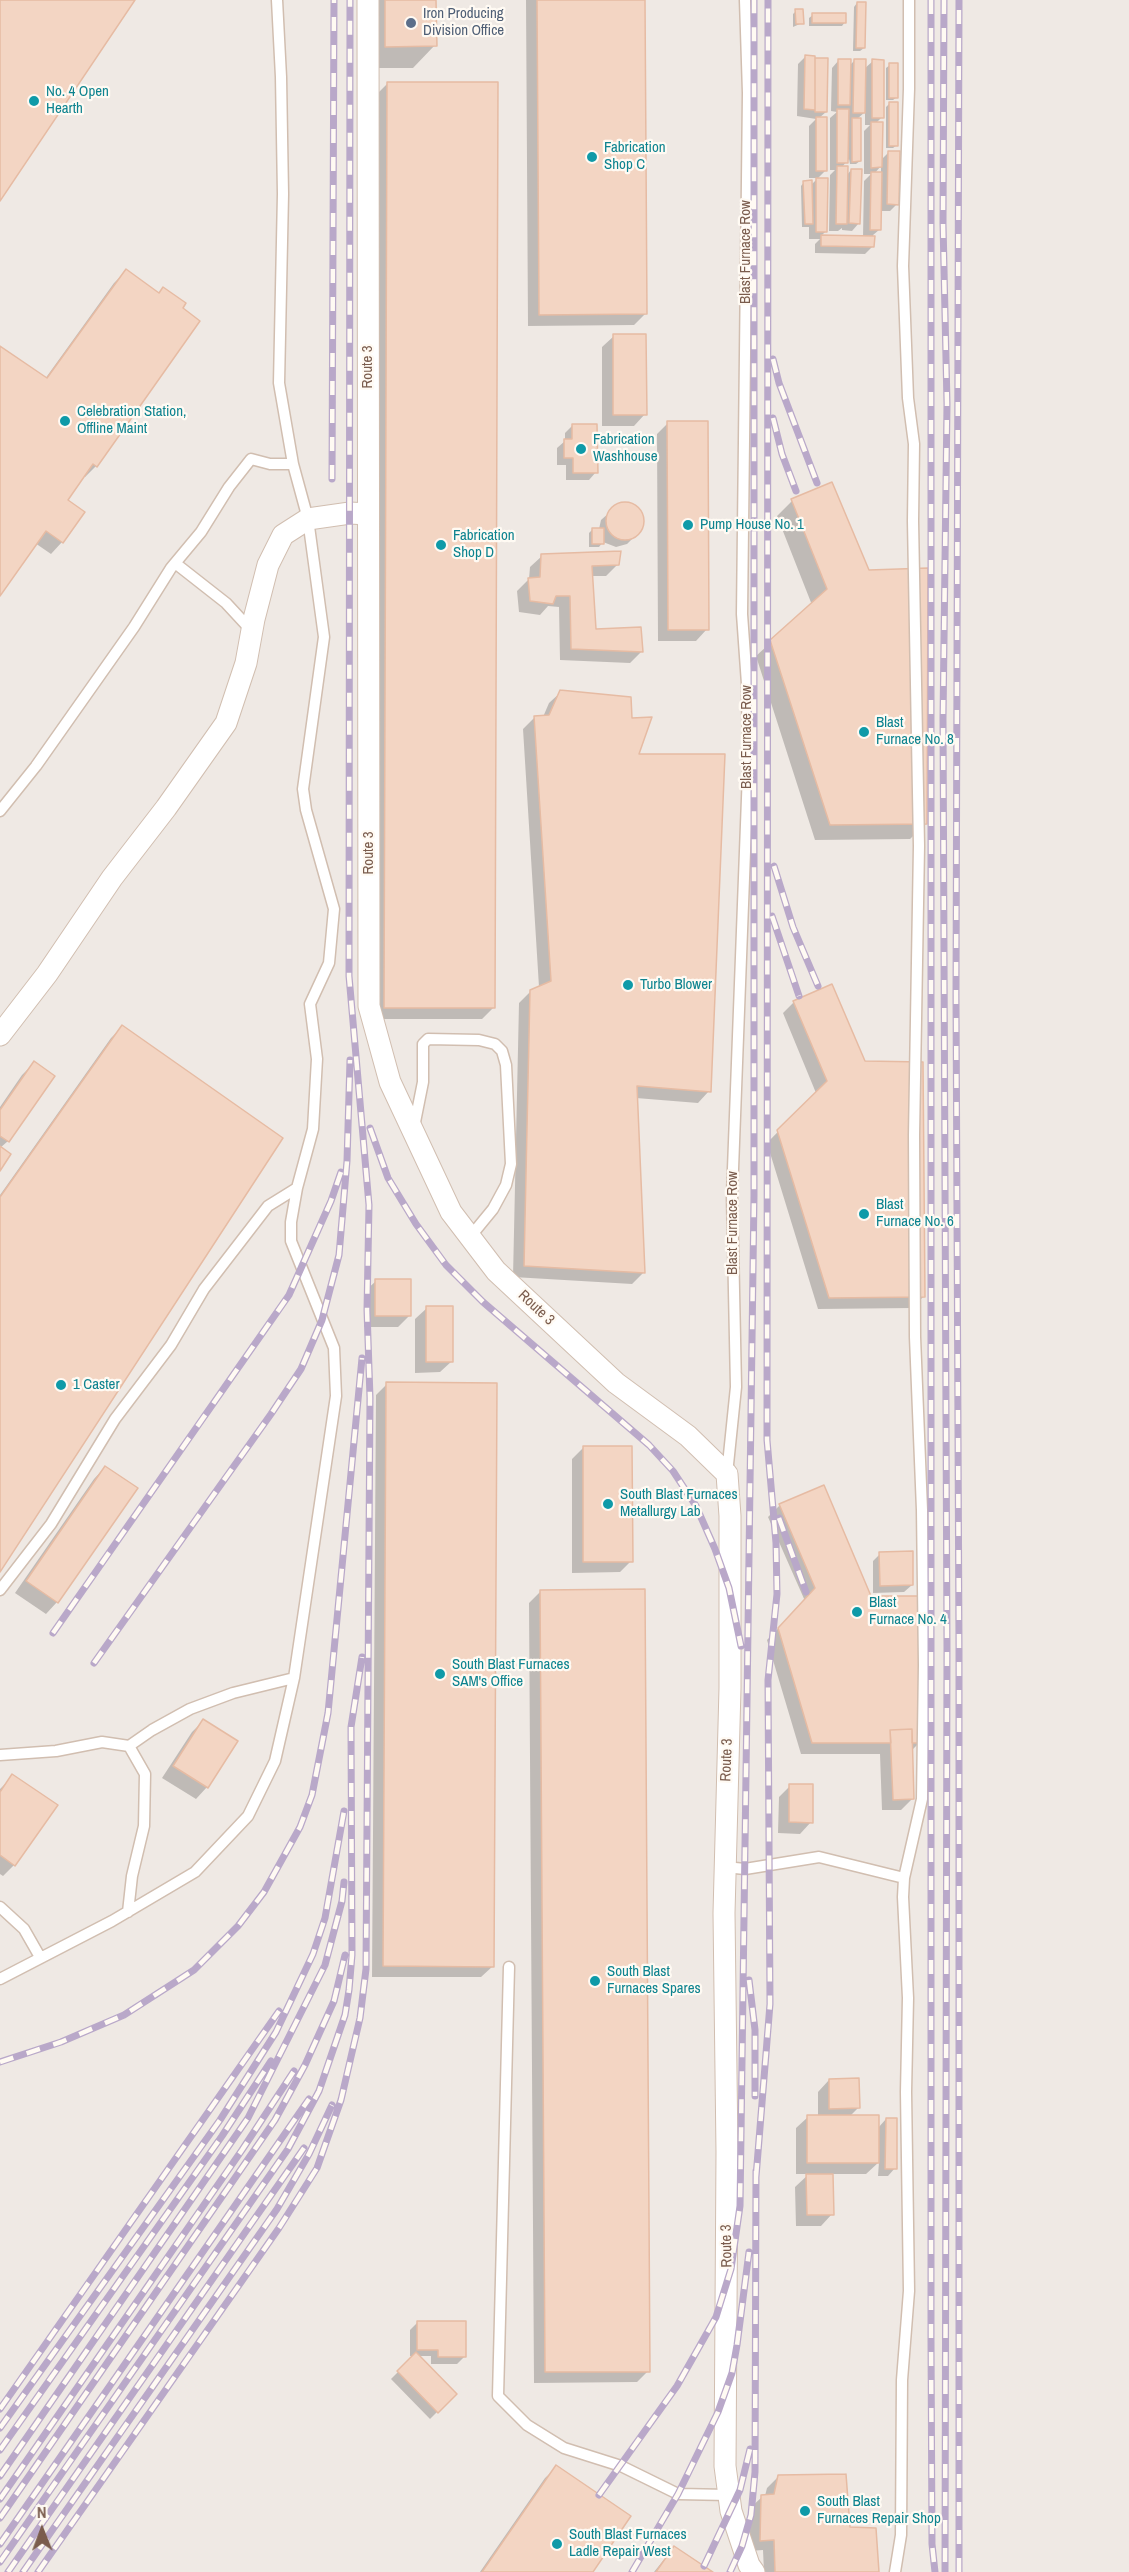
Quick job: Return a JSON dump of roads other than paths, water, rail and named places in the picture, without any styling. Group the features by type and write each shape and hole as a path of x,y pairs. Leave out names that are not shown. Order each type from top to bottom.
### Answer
{"street":[{"name":"Route 3","path":"368,0 369,1006 390,1082 413,1133 451,1212 496,1271 616,1383 688,1436 727,1474 730,1516 730,1688 725,1867 728,2332 725,2454 731,2511 749,2565 754,2572"},
{"path":"0,1035 48,974 112,878 166,808 226,723 246,663 268,565 283,535 308,519 350,513 368,514"}],"lane":[{"path":"0,1979 128,1912 195,1872 248,1816 275,1761 294,1678 336,1396 334,1348 291,1240 291,1222 297,1188 313,1129 317,1059 310,1004 328,963 334,909 306,810 303,789 324,637 308,519 293,464 279,383 283,194 282,77 277,0"},
{"name":"Blast Furnace Row","path":"727,1474 736,1387 732,1195 748,772 747,684 742,614 748,93 746,0"},
{"path":"895,2572 901,2535 902,2380 909,2291 906,2092 908,1998 903,1897 904,1878 922,1799 924,1665 922,1510 915,1337 914,1135 919,846 913,521 914,444 908,399 903,266 909,89 909,0"},
{"path":"0,811 36,766 134,627 175,563 201,532 229,487 251,459 270,464 293,464"},
{"path":"175,563 226,603 252,631"},
{"path":"413,1133 423,1082 423,1044 428,1039 479,1040 495,1044 502,1051 506,1065 511,1164 506,1185 493,1209 470,1237"},
{"path":"0,1590 51,1524 115,1419 171,1346 204,1289 268,1206 297,1188"},
{"path":"0,1755 56,1751 102,1742 129,1746 190,1709 232,1693 294,1678"},
{"path":"128,1912 132,1876 144,1826 146,1774 129,1746"},
{"path":"725,1867 745,1869 819,1857 904,1878"},
{"path":"0,1907 24,1929 40,1957"},
{"path":"509,1967 498,2396 527,2425 564,2448 621,2466 678,2494 729,2495"}],"railway":[{"path":"332,479 334,0"},
{"path":"38,2572 279,2228 317,2168 341,2100 360,2018 366,1969 369,1205 349,976 350,0"},
{"path":"599,2495 677,2386 716,2317 731,2269 740,2206 754,1196 754,0"},
{"path":"756,2177 770,2004 768,1680 777,1594 776,1543 767,1440 768,0"},
{"path":"931,0 931,2340 932,2544 935,2572"},
{"path":"944,0 943,223 947,404 943,719 947,1648 945,2572"},
{"path":"959,0 956,995 959,2572"},
{"path":"773,359 779,383 817,483"},
{"path":"773,418 782,454 796,491"},
{"path":"774,866 793,927 818,986"},
{"path":"772,916 799,996"},
{"path":"94,1663 301,1369 322,1320 339,1255 347,1161 350,1060"},
{"path":"370,1128 388,1178 416,1224 446,1265 483,1302 649,1445 673,1471 696,1506 715,1549 729,1588 741,1646"},
{"path":"53,1633 289,1295 331,1201 341,1172"},
{"path":"0,2062 61,2042 124,2015 194,1970 238,1926 264,1892 300,1827 312,1795 328,1713 362,1358"},
{"path":"779,1518 806,1592"},
{"path":"0,2562 288,2149 319,2091 345,2015 349,1990 352,1955 351,1727 362,1657"},
{"path":"0,2428 220,2120 276,2032 313,1954 325,1918 344,1811"},
{"path":"0,2476 248,2118 325,1965 342,1901 344,1882"},
{"path":"0,2518 275,2120 305,2065 334,2001 345,1955"},
{"path":"749,1980 755,2030 755,2096"},
{"path":"0,2409 279,2011"},
{"path":"0,2450 222,2136 271,2061"},
{"path":"0,2499 242,2150 294,2071"},
{"path":"0,2544 309,2099"},
{"path":"23,2572 277,2209 309,2154 332,2105"},
{"path":"8,2572 304,2148"},
{"path":"730,2572 742,2546 751,2515 755,2472 756,2171"},
{"path":"632,2572 678,2494 718,2412 732,2373 749,2252"},
{"path":"704,2566 740,2490 750,2449"}],"place":[{"name":"Iron Producing Division Office","path":"411,23"},
{"name":"No. 4 Open Hearth","path":"34,101"},
{"name":"Fabrication Shop C","path":"592,157"},
{"name":"Celebration Station, Offline Maint","path":"65,421"},
{"name":"Fabrication Washhouse","path":"581,449"},
{"name":"Pump House No. 1","path":"688,525"},
{"name":"Fabrication Shop D","path":"441,545"},
{"name":"Blast Furnace No. 8","path":"864,732"},
{"name":"Turbo Blower","path":"628,985"},
{"name":"Blast Furnace No. 6","path":"864,1214"},
{"name":"1 Caster","path":"61,1385"},
{"name":"South Blast Furnaces Metallurgy Lab","path":"608,1504"},
{"name":"Blast Furnace No. 4","path":"857,1612"},
{"name":"South Blast Furnaces SAM's Office","path":"440,1674"},
{"name":"South Blast Furnaces Spares","path":"595,1981"},
{"name":"South Blast Furnaces Repair Shop","path":"805,2511"},
{"name":"South Blast Furnaces Ladle Repair West","path":"557,2544"}]}
